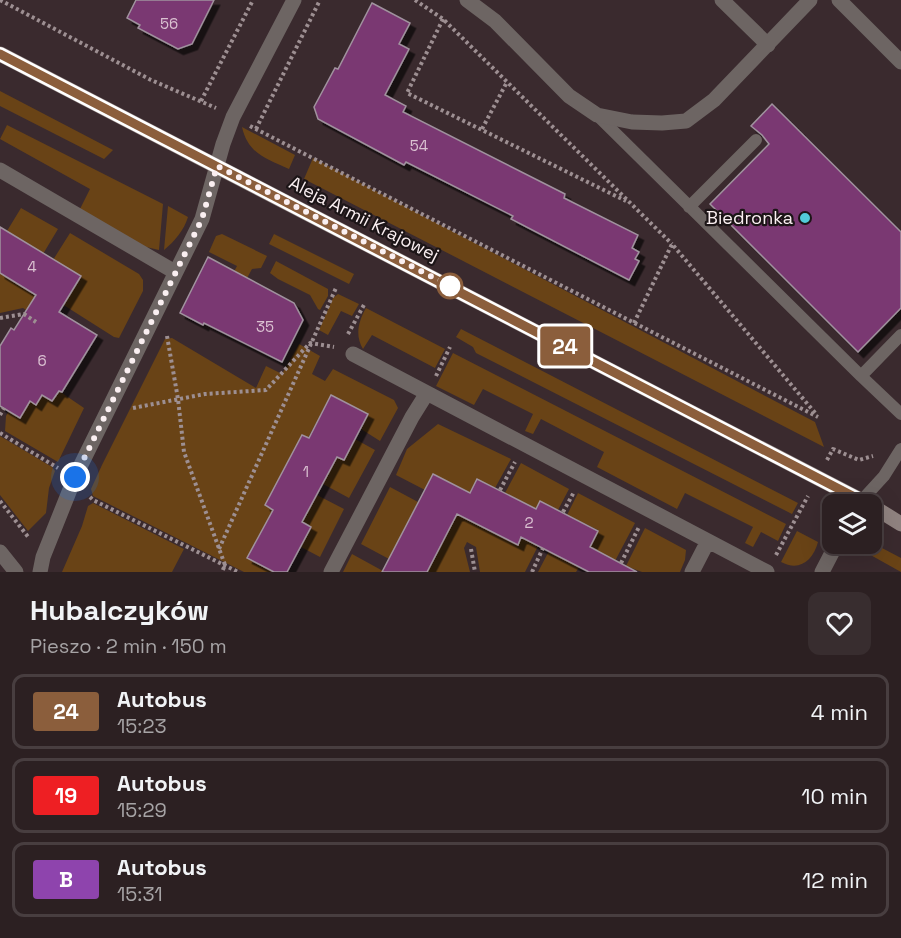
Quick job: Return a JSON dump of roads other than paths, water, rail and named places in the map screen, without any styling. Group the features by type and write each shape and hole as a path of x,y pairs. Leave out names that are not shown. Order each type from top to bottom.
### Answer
{"street":[{"path":"42,565 75,477 202,219 225,136 233,117 294,0"},
{"path":"467,0 495,21 569,96 597,115 632,122 662,123 686,121 714,100 810,0"},
{"path":"722,0 768,45"},
{"path":"839,0 901,62"},
{"name":"Aleja Armii Krajowej","path":"0,54 846,494"},
{"path":"0,170 175,272"},
{"path":"347,351 767,572"},
{"path":"331,572 412,417 428,393"},
{"name":"Aleja Armii Krajowej","path":"882,513 901,524"},
{"path":"692,572 708,541"},
{"path":"0,552 16,572"},
{"path":"822,572 831,554"}],"lane":[{"path":"597,115 901,414"},
{"path":"689,207 756,140"},
{"path":"861,376 901,335"},
{"path":"872,494 901,449"}],"place":[{"name":"Biedronka","path":"805,218"}]}
